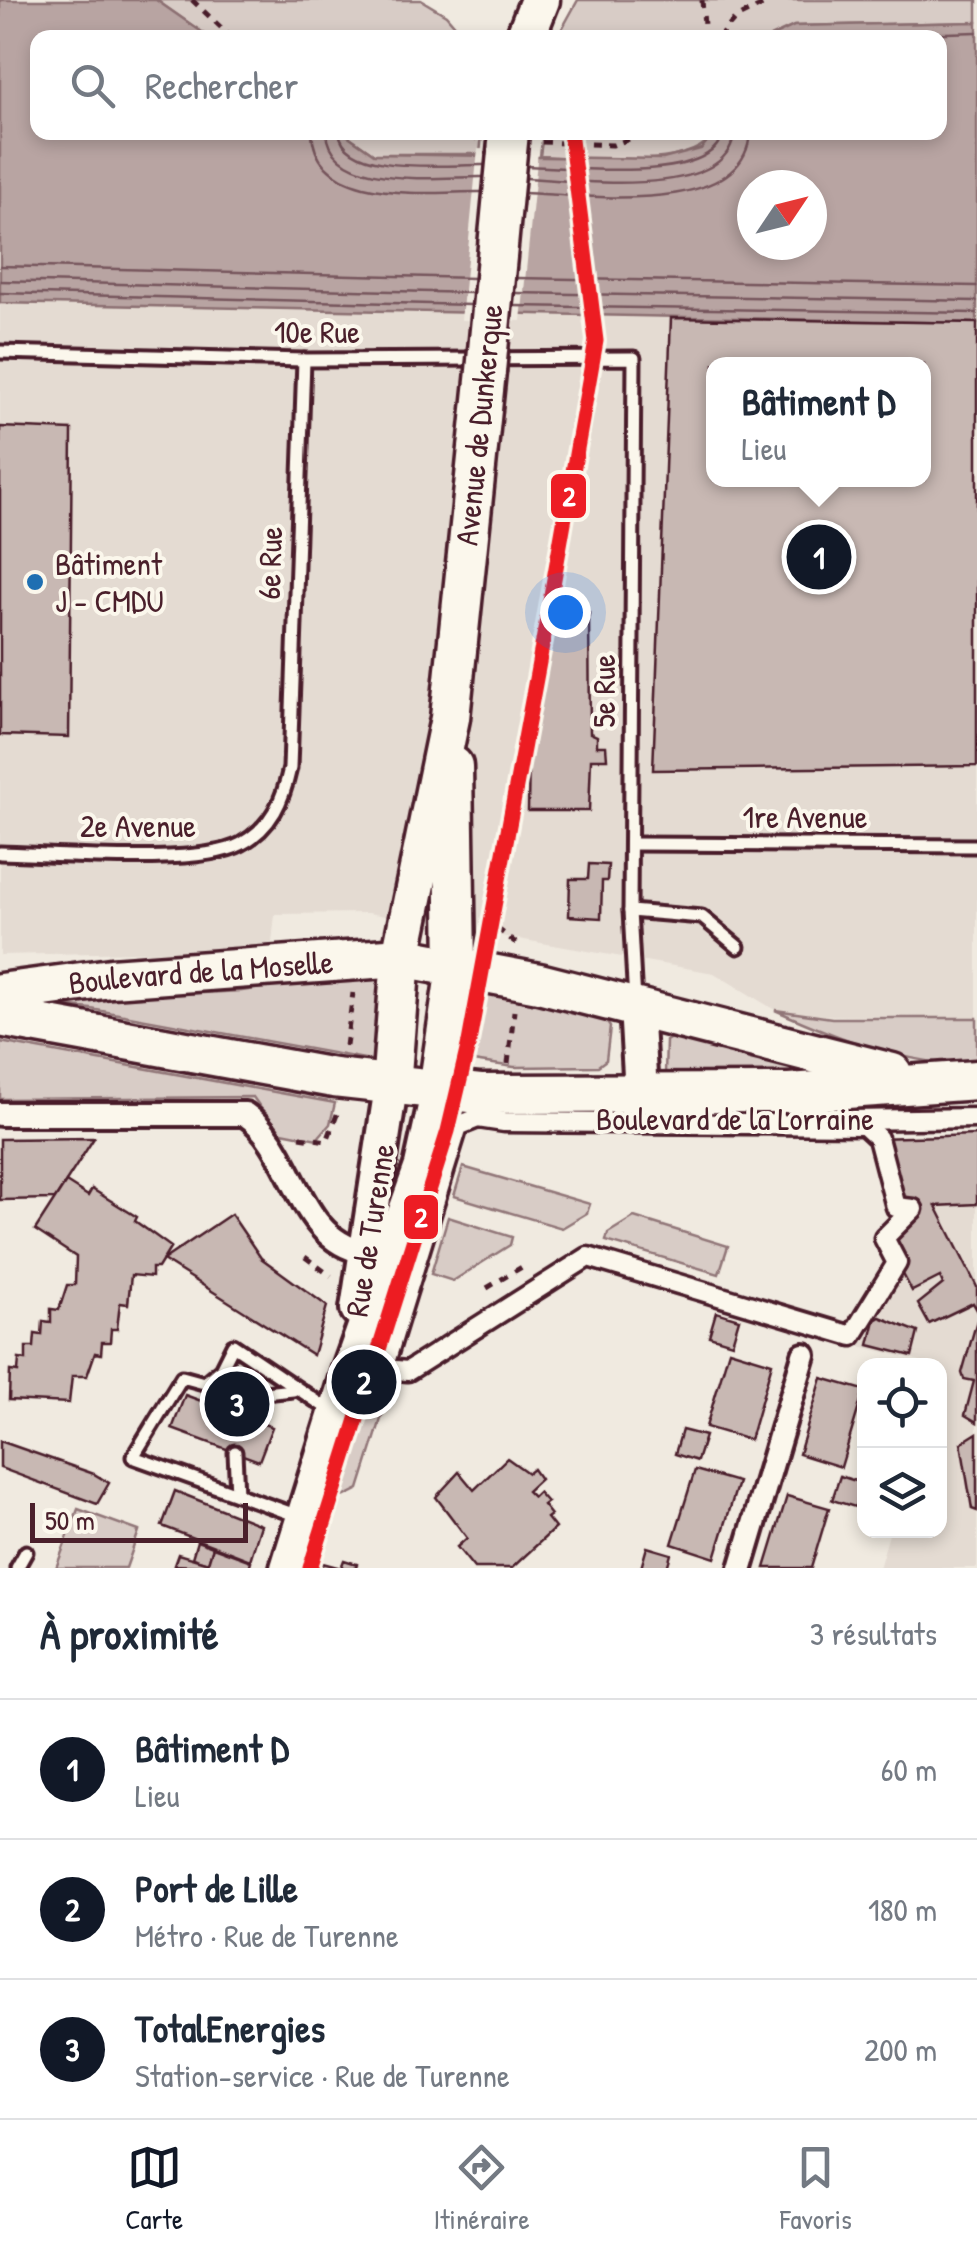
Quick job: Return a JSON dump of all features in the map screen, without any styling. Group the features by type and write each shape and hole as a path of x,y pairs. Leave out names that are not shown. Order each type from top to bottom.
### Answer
{"main road":[{"path":"528,30 540,0"},
{"name":"Avenue de Dunkerque","path":"391,1087 401,956 450,718 508,140"},
{"name":"Avenue de Dunkerque","path":"438,1090 456,968 458,898 450,718"},
{"name":"Boulevard de la Moselle","path":"0,993 111,978 401,956 456,968"},
{"name":"Boulevard de la Lorraine","path":"456,968 636,1006 859,1067 967,1081"},
{"name":"Boulevard de la Lorraine","path":"636,1006 641,1093"},
{"name":"Boulevard de la Moselle","path":"0,1017 391,1087 438,1090"},
{"name":"Boulevard de la Lorraine","path":"438,1090 789,1093 967,1081"},
{"name":"Rue de Turenne","path":"348,1372 391,1087"},
{"name":"Rue de Turenne","path":"287,1568 348,1372 421,1166 438,1090"}],"street":[{"path":"0,1114 245,1114 262,1131 322,1227 350,1250 365,1252"},
{"name":"Boulevard de la Lorraine","path":"492,1117 977,1118"},
{"path":"478,1118 504,1122 864,1124 878,1138 896,1207 913,1208 884,1238 897,1263 852,1336 588,1257 408,1371 383,1369 433,1212 458,1126 478,1118"},
{"path":"741,1568 804,1355"}],"lane":[{"name":"10e Rue","path":"0,352 304,360 634,358"},
{"name":"5e Rue","path":"634,358 630,911 636,1006"},
{"name":"6e Rue","path":"290,768 304,360"},
{"name":"2e Avenue","path":"0,853 190,855 224,851 240,844 270,820 290,768"},
{"name":"1re Avenue","path":"632,844 977,846"},
{"path":"630,911 702,917 738,947"},
{"path":"302,1518 133,1457 182,1377 204,1383 212,1379 232,1346 293,1390 335,1413"},
{"path":"246,1418 255,1394 293,1390"},
{"path":"235,1452 236,1494"},
{"path":"17,1568 26,1552"}],"path":[{"path":"192,0 224,30"},
{"path":"702,0 704,30"},
{"path":"725,30 736,18 773,0"},
{"path":"305,1257 329,1276"},
{"path":"487,1288 525,1265"}],"shaded area":[{"path":"156,0 421,0 446,15 459,30 199,30"},
{"path":"578,0 977,0 977,22 794,26 786,30 561,30"},
{"path":"354,140 481,140 480,154 374,154"},
{"path":"542,140 708,140 683,154 660,158 540,156"},
{"path":"0,303 977,323 977,1018 803,1015 775,1010 714,973 368,913 275,914 272,943 237,950 0,955"},
{"path":"370,971 382,975 377,1059 370,1060 91,1009 23,1002 242,991"},
{"path":"466,988 600,1013 610,1027 606,1060 598,1066 514,1067 473,1061 460,1043"},
{"path":"775,1010 832,1018 977,1018 977,1065 899,1055 848,1040"},
{"path":"677,1034 792,1066 794,1074 789,1080 675,1081 665,1074 666,1041"},
{"path":"0,1042 335,1103 330,1124 317,1139 277,1131 253,1097 0,1099"},
{"path":"977,1135 977,1568 879,1568 888,1538 947,1538 947,1358 908,1358 848,1343 897,1263 912,1209 878,1138"},
{"path":"463,1167 590,1204 587,1213 562,1228 454,1196"},
{"path":"448,1217 512,1237 510,1245 453,1281 431,1274"},
{"path":"634,1217 728,1246 719,1274 606,1241 608,1233"},
{"path":"373,1381 391,1387 359,1489 335,1501"},
{"path":"78,1509 139,1531 126,1568 56,1568"}],"water":[{"path":"0,0 156,0 199,30 30,30 30,140 354,140 374,154 663,159 701,149 708,140 947,140 947,30 785,30 794,26 977,22 977,323 0,303"}],"pier":[{"path":"478,149 538,151 521,321 461,320"}],"building":[{"path":"671,318 977,323 977,766 653,770"},
{"name":"Bâtiment J - CMDU","path":"0,427 72,430 69,737 0,735"},
{"path":"540,612 589,613 590,733 597,736 597,746 606,746 607,759 591,759 589,811 528,811 530,696 539,696"},
{"path":"589,864 608,865 607,881 602,881 601,918 569,916 570,879 588,879"},
{"path":"977,1135 977,1204 936,1206 977,1287 977,1310 973,1303 929,1324 918,1304 943,1284 940,1277 912,1291 887,1244 899,1208 878,1138"},
{"path":"94,1138 55,1199 0,1200 0,1139"},
{"path":"66,1182 88,1196 92,1189 137,1217 135,1221 171,1247 158,1268 152,1268 152,1277 131,1275 128,1304 120,1303 117,1329 111,1329 110,1342 102,1342 101,1354 95,1353 87,1376 72,1376 69,1403 9,1400 10,1371 18,1372 19,1359 26,1360 26,1347 34,1347 35,1334 42,1335 43,1321 51,1322 51,1309 59,1310 67,1285 75,1285 76,1257 35,1230"},
{"path":"231,1214 261,1258 327,1306 313,1355 163,1260"},
{"path":"716,1312 739,1319 732,1343 709,1336"},
{"path":"880,1317 918,1332 912,1356 869,1345 875,1320"},
{"path":"977,1320 977,1422 965,1415 974,1381 964,1379 962,1373"},
{"path":"729,1350 772,1363 750,1440 706,1427"},
{"path":"822,1378 857,1388 857,1413 841,1467 799,1454"},
{"path":"185,1395 272,1427 259,1461 172,1429"},
{"path":"682,1430 705,1436 697,1461 675,1454"},
{"path":"977,1433 977,1511 972,1509 961,1443"},
{"path":"0,1441 94,1474 109,1483 97,1504 0,1468"},
{"path":"507,1458 528,1473 533,1469 540,1479 527,1491 533,1497 538,1492 547,1502 543,1505 551,1515 547,1518 555,1528 512,1568 474,1568 457,1547 467,1538 436,1497 459,1472 474,1490"},
{"path":"695,1470 738,1482 715,1558 672,1544"},
{"path":"840,1476 857,1481 855,1507 832,1500"},
{"path":"175,1491 261,1525 250,1560 162,1526"},
{"path":"787,1496 829,1508 811,1568 765,1568"},
{"path":"197,1541 213,1547 208,1563 192,1558"},
{"path":"213,1547 251,1561 249,1568 174,1565 178,1554 208,1563"},
{"path":"647,1547 671,1554 667,1568 641,1568"},
{"path":"344,1560 357,1564 356,1568 341,1568"}],"transit line":[{"name":"2","path":"310,1568 448,1131 469,1042 545,630 596,341 571,140"}],"place":[{"name":"Bâtiment D","path":"819,557"},
{"name":"Bâtiment J - CMDU","path":"35,582"},
{"name":"Port de Lille","path":"364,1382"},
{"name":"TotalEnergies","path":"237,1404"}]}
